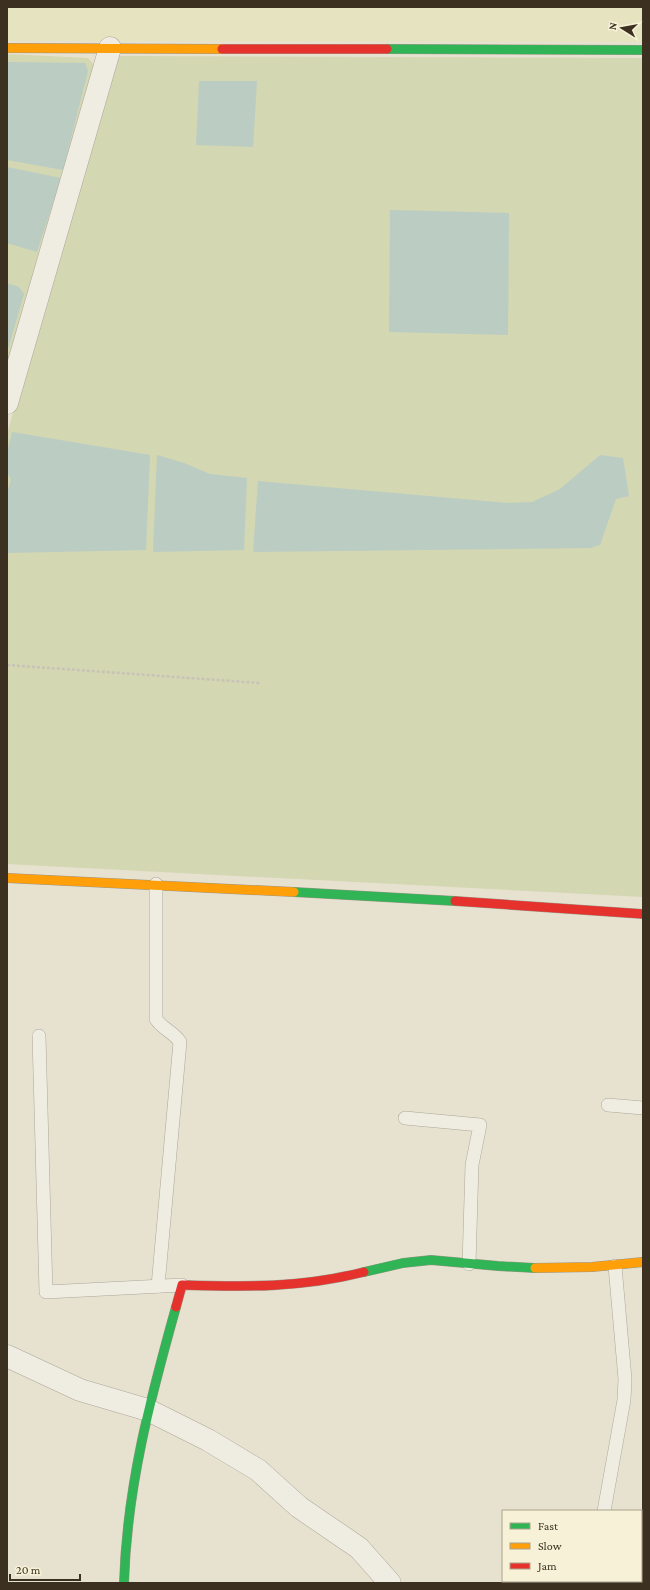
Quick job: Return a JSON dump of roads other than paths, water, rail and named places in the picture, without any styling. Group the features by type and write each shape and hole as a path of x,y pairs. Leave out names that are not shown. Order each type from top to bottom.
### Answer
{"street":[{"path":"7,48 643,50"},
{"path":"7,403 110,48"},
{"path":"7,878 156,884 505,904 643,914"},
{"path":"124,1583 126,1535 131,1495 148,1410 182,1285 236,1287 286,1286 319,1282 411,1262 431,1260 507,1267 615,1266 643,1262"},
{"path":"7,1356 80,1390 148,1410 208,1440 258,1470 299,1507 359,1548 390,1583"}],"lane":[{"path":"156,884 156,1019 160,1026 176,1035 180,1042 158,1286"},
{"path":"39,1036 46,1292 182,1285"},
{"path":"608,1104 643,1108"},
{"path":"405,1118 480,1125 470,1183 469,1264"},
{"path":"604,1510 624,1400 625,1379 615,1266"}]}
